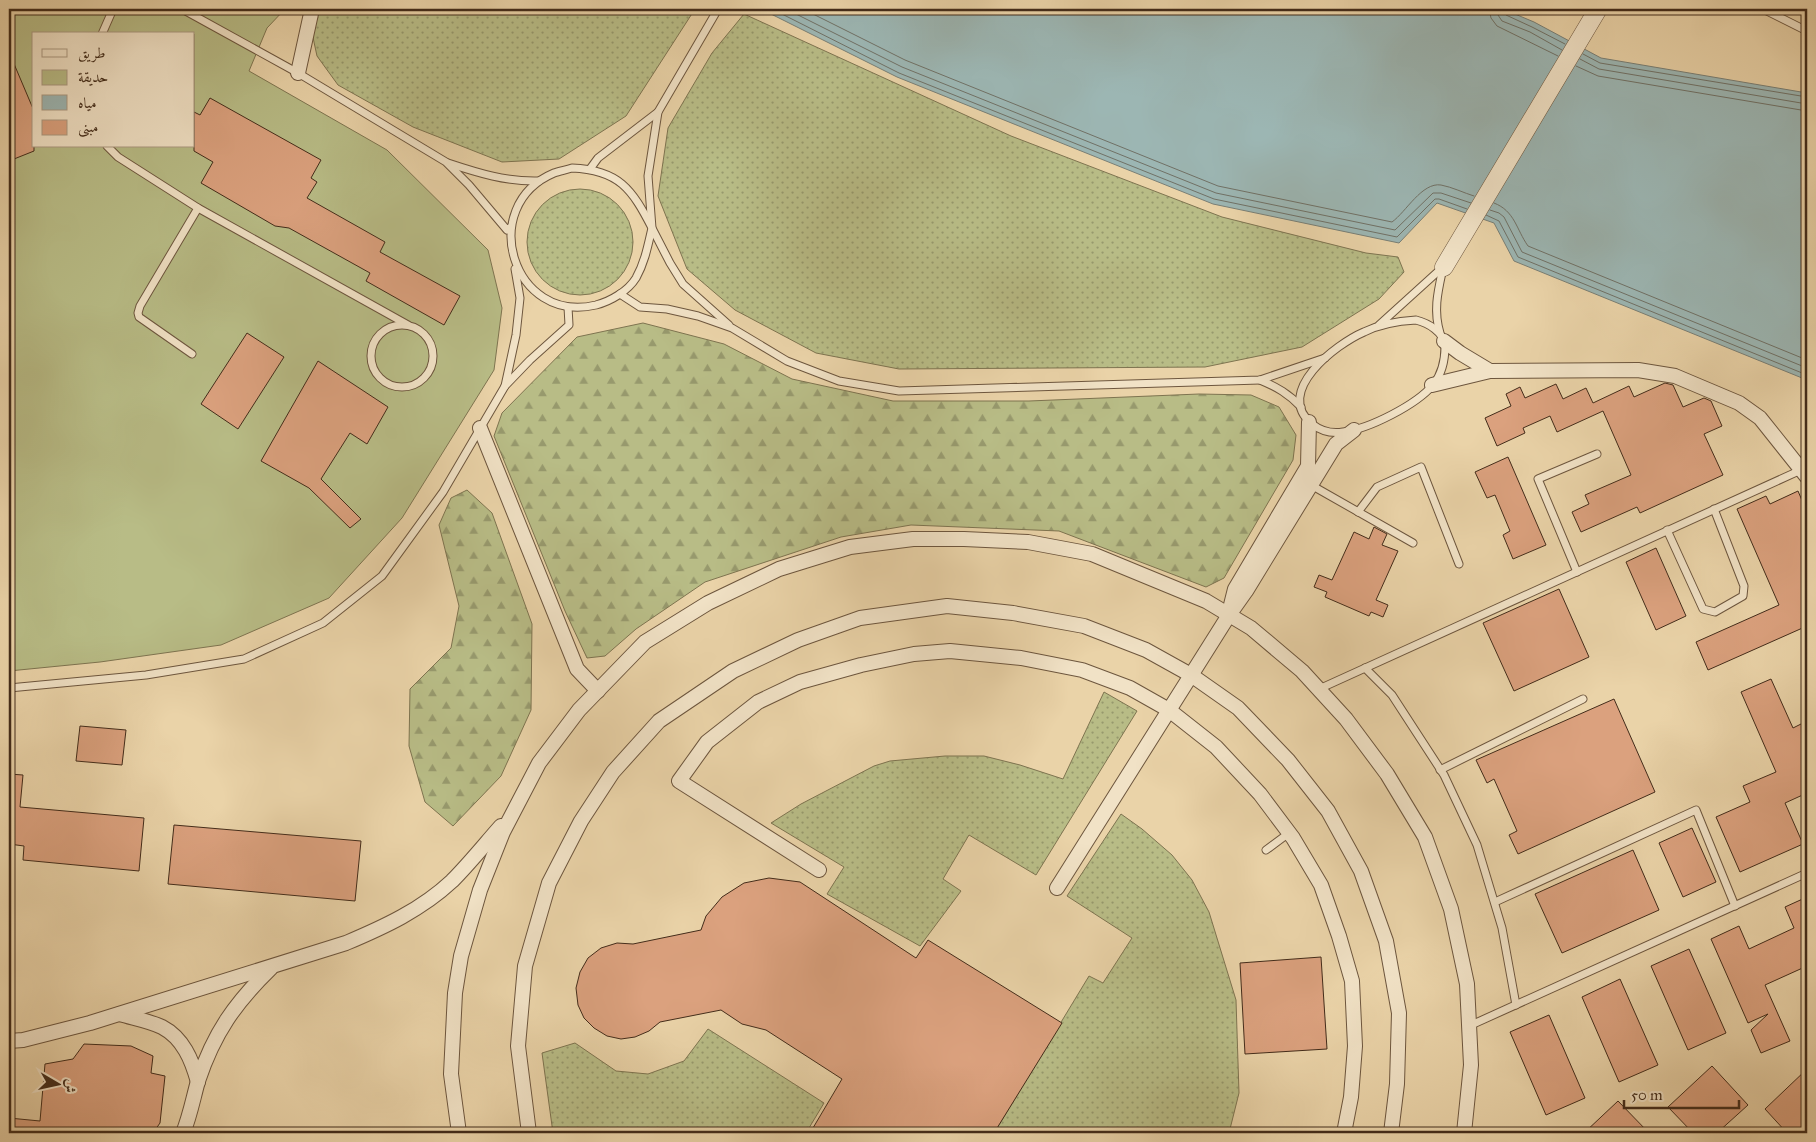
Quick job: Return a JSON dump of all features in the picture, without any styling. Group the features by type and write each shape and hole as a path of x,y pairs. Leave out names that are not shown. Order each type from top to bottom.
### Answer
{"street":[{"path":"298,73 312,9"},
{"path":"1444,267 1598,9"},
{"path":"1443,338 1460,353 1490,371"},
{"path":"1432,385 1490,371 1638,370 1675,376 1739,403 1760,418 1804,474"},
{"path":"1229,615 1235,589 1308,466 1309,422"},
{"path":"480,428 577,669 598,691"},
{"path":"1057,888 1246,591 1336,444 1354,430"},
{"path":"459,1133 451,1074 455,993 460,956 480,890 503,832 539,763 578,710 645,642 708,603 779,569 850,547 914,540 964,539 1028,542 1092,554 1206,602 1251,628 1302,671 1346,719 1387,774 1425,837 1450,909 1467,984 1471,1065 1464,1133"},
{"path":"529,1133 518,1046 524,966 549,883 581,821 613,772 659,721 733,671 798,640 860,618 947,606 1013,613 1084,626 1146,650 1191,675 1238,708 1288,760 1328,811 1362,871 1386,941 1398,1013 1397,1084 1390,1133"},
{"path":"819,870 680,781 707,742 758,702 800,682 861,665 914,654 950,651 1021,658 1082,670 1130,688 1169,710 1216,747 1260,794 1289,833 1321,885 1352,981 1356,1046 1351,1097 1344,1133"},
{"path":"9,1041 23,1040 120,1014 346,943 385,927 421,906 452,881 512,814"},
{"path":"183,1133 198,1082 211,1048 226,1019 247,991 273,966"},
{"path":"120,1014 162,1027 181,1042 192,1060 198,1082"}],"lane":[{"path":"103,32 114,9"},
{"path":"182,9 298,73 446,162 486,176 539,181"},
{"path":"514,261 522,278 535,292 551,302 568,307 587,307 604,303 620,294 635,280 644,262 652,228 648,176 658,112 718,9"},
{"path":"1763,9 1807,31"},
{"path":"590,169 598,158 658,112"},
{"path":"109,148 118,157 198,208 426,334 434,352 433,363 429,373 422,381 412,386 390,385 375,370 372,350 375,341 389,327 408,325"},
{"path":"446,162 506,230 511,227"},
{"path":"505,386 516,335 520,298 510,244 511,227 516,210 526,194 539,181 555,173 572,168 590,169 610,175 626,186 639,202 670,263 683,284 732,328"},
{"path":"192,354 139,317 138,313 140,306 198,208"},
{"path":"1377,327 1444,267"},
{"path":"1443,338 1435,329 1424,322 1416,320 1389,324 1363,332 1325,358 1303,383 1300,396 1302,414 1317,428 1331,434 1354,430 1407,406 1432,385 1440,373 1445,357 1443,338 1436,320 1436,301 1444,267"},
{"path":"620,294 640,307 698,316 732,328 788,360 839,381 899,391 1260,380 1325,358"},
{"path":"9,688 146,675 244,658 323,622 382,576 443,492 505,386 530,360 569,325 568,307"},
{"path":"1260,380 1276,386 1302,408"},
{"path":"1577,572 1538,479 1597,454"},
{"path":"1358,512 1377,487 1421,468 1458,564"},
{"path":"1319,689 1714,509 1804,474"},
{"path":"1311,485 1413,543"},
{"path":"1667,530 1703,609 1715,612 1742,596 1744,586 1714,509"},
{"path":"1365,668 1392,695 1440,770 1477,845 1502,928 1516,1005"},
{"path":"1440,770 1583,699"},
{"path":"1495,902 1696,810 1735,906"},
{"path":"1266,850 1289,833"},
{"path":"1469,1026 1807,873"}],"green space":[{"path":"9,9 285,9 267,28 249,71 387,150 488,250 502,308 494,370 402,518 329,598 221,645 100,662 9,671"},
{"path":"313,9 695,9 626,116 559,159 502,162 413,127 338,85 317,56 309,19"},
{"path":"744,14 1011,136 1222,217 1366,253 1398,257 1404,272 1379,299 1302,347 1205,367 899,369 816,353 735,310 687,269 658,196 668,128 712,53"},
{"path":"580,189 600,193 618,204 629,222 633,242 629,262 618,280 600,291 580,295 560,291 542,280 531,262 527,242 531,222 542,204 560,193"},
{"path":"643,323 724,344 792,379 893,401 1029,401 1199,394 1251,395 1279,407 1296,435 1293,460 1224,578 1206,587 1059,531 911,525 841,537 705,582 636,629 605,656 587,658 565,611 494,436 502,413 577,337"},
{"path":"467,490 492,513 532,624 531,710 501,776 453,826 425,802 409,746 410,689 451,648 459,606 439,525 451,498"},
{"path":"1104,692 1137,711 1036,875 969,835 943,879 961,891 920,946 827,894 844,867 771,823 801,804 874,766 890,761 945,756 984,756 1063,779"},
{"path":"1121,814 1172,855 1192,880 1209,912 1236,1000 1239,1093 1229,1133 994,1133 1089,976 1103,983 1132,938 1067,896"},
{"path":"708,1029 824,1103 806,1133 553,1133 542,1053 575,1043 616,1071 648,1074 684,1061"}],"water":[{"path":"761,9 1503,9 1534,22 1601,58 1807,93 1807,380 1514,261 1494,223 1437,203 1399,243 1213,204 897,77"}],"building":[{"path":"9,52 32,106 32,148 34,148 34,151 9,161"},
{"path":"210,98 321,160 311,178 317,182 307,198 385,242 380,252 460,296 444,325 366,281 370,273 289,228 275,226 201,183 213,162 194,151 195,112 200,115"},
{"path":"247,333 284,357 238,429 201,404"},
{"path":"318,361 388,407 367,444 350,433 321,479 361,519 350,528 309,488 261,461"},
{"path":"1665,383 1673,385 1683,407 1704,398 1711,401 1722,426 1704,434 1723,475 1640,513 1637,507 1581,532 1572,512 1589,504 1585,495 1631,475 1603,411 1557,432 1550,416 1523,428 1525,433 1497,446 1485,418 1511,406 1506,394 1520,387 1525,398 1556,384 1563,399 1586,388 1593,403 1629,386 1634,397"},
{"path":"1508,457 1546,545 1513,559 1503,535 1510,531 1495,495 1487,498 1475,472"},
{"path":"1798,491 1807,512 1807,626 1708,670 1696,642 1779,605 1737,509 1766,496 1770,504"},
{"path":"1374,527 1387,534 1382,545 1398,551 1376,600 1388,605 1383,617 1371,612 1369,616 1325,597 1327,592 1314,587 1319,575 1332,580 1354,532 1369,539"},
{"path":"1656,548 1686,616 1656,630 1626,562"},
{"path":"1559,589 1589,657 1514,691 1483,623"},
{"path":"1771,679 1793,728 1807,721 1807,793 1785,803 1803,844 1740,872 1716,817 1750,802 1743,786 1776,772 1741,692"},
{"path":"1614,699 1655,792 1518,854 1509,835 1517,831 1494,779 1487,783 1476,760"},
{"path":"80,726 126,730 122,765 76,761"},
{"path":"9,774 23,775 20,807 144,818 139,871 23,860 24,846 9,844"},
{"path":"174,825 361,841 355,901 168,884"},
{"path":"1692,828 1716,882 1683,897 1659,843"},
{"path":"1633,850 1659,910 1562,953 1535,894"},
{"path":"769,878 800,882 916,958 928,940 1062,1023 994,1133 810,1133 842,1079 766,1030 742,1024 721,1010 660,1022 649,1031 635,1037 621,1039 607,1036 594,1028 584,1018 578,1005 576,988 580,972 588,958 601,948 617,943 633,944 701,930 706,916 722,897 744,883"},
{"path":"1807,897 1807,966 1765,985 1790,1041 1761,1053 1751,1030 1768,1014 1748,1023 1711,939 1739,926 1749,949 1794,928 1785,907"},
{"path":"1689,949 1726,1033 1688,1050 1651,966"},
{"path":"1321,957 1327,1049 1245,1054 1240,963"},
{"path":"1620,979 1658,1065 1619,1082 1582,997"},
{"path":"1549,1015 1585,1098 1546,1115 1510,1032"},
{"path":"84,1044 131,1046 153,1056 151,1073 165,1076 160,1123 153,1133 9,1133 9,1118 40,1121 45,1064 73,1059"},
{"path":"1712,1066 1748,1105 1717,1133 1693,1133 1668,1107"},
{"path":"1807,1069 1807,1133 1787,1133 1765,1109"},
{"path":"1618,1101 1649,1133 1584,1133"}]}
